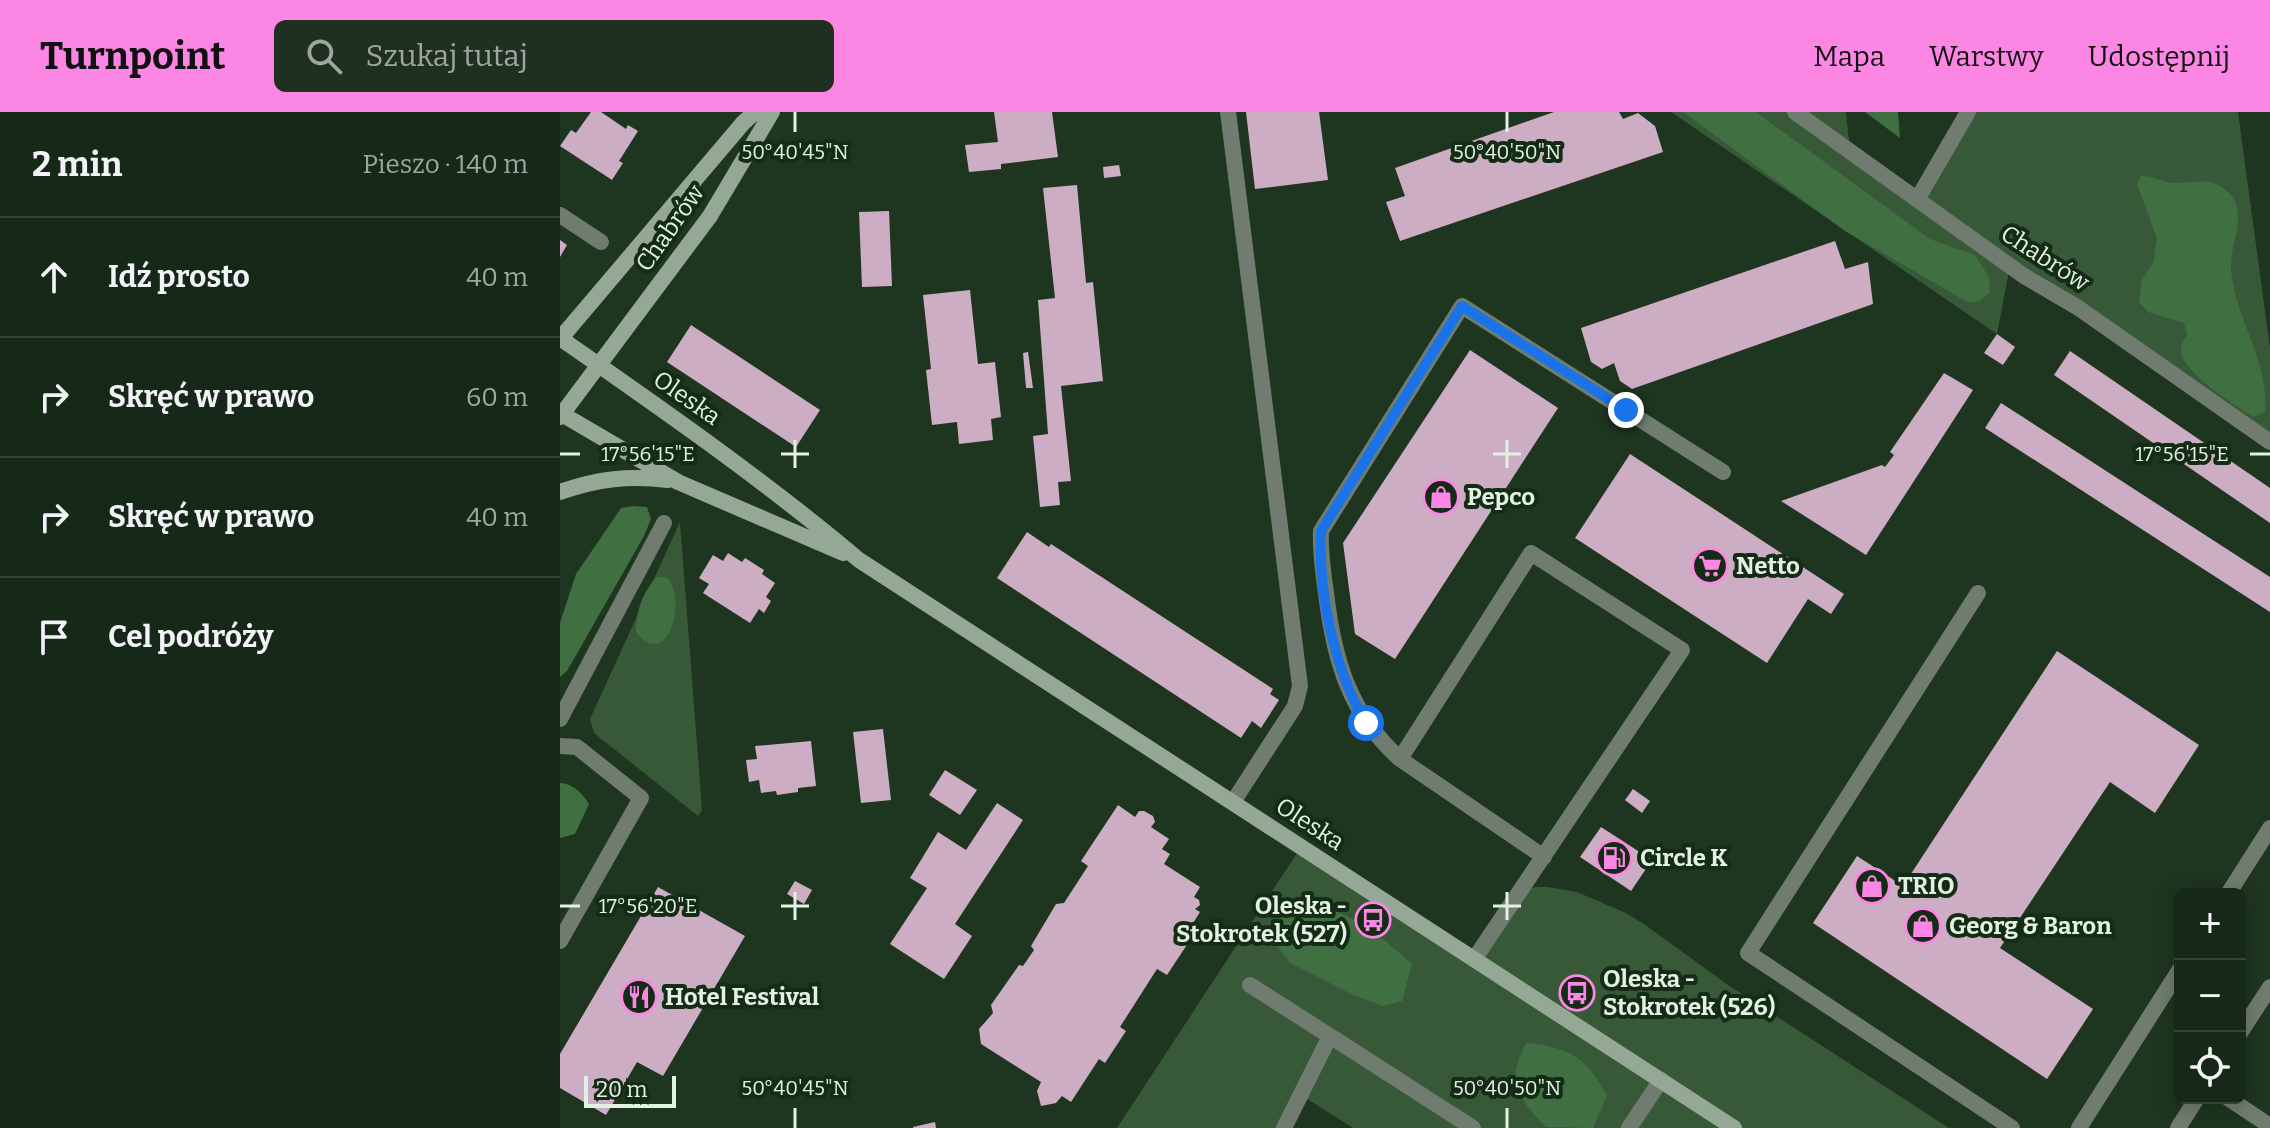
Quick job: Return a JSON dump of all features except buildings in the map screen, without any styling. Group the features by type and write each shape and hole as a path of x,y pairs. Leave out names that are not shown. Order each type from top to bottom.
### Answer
{"main road":[{"name":"Chabrów","path":"560,338 755,112"},
{"name":"Chabrów","path":"561,414 710,216 772,112"},
{"name":"Oleska","path":"560,338 787,500 859,560 1734,1128"},
{"name":"Oleska","path":"561,414 678,482 859,560"},
{"path":"560,492 604,479 627,477 678,482"}],"street":[{"path":"1228,112 1300,686 1295,706 1233,802"},
{"name":"Chabrów","path":"1795,112 2024,276 2077,307 2270,442"},
{"path":"1918,198 1968,112"},
{"path":"560,215 601,242"},
{"path":"1544,857 1400,759 1366,723 1343,677 1330,627 1320,549 1321,531 1462,306 1723,472"},
{"path":"560,719 664,523"},
{"path":"1400,759 1531,553 1682,650 1475,958"},
{"path":"1978,593 1748,953 2012,1128"},
{"path":"560,746 577,747 641,798 560,941"},
{"path":"2232,888 2270,828"},
{"path":"2079,1128 2174,978"},
{"path":"1250,985 1473,1128"},
{"path":"2241,1032 2270,987"},
{"path":"1284,1128 1330,1036"},
{"path":"1629,1128 1661,1080"},
{"path":"2178,1128 2193,1104"},
{"path":"2237,1104 2270,1126"}],"green space":[{"path":"1671,112 1846,112 1850,150 1918,198 1968,112 2238,112 2270,348 2270,442 2011,261 1997,334"},
{"path":"1683,112 1756,112 1930,239 1975,255 1989,277 1990,292 1980,301 1969,303 1845,231"},
{"path":"1865,112 1898,112 1900,138"},
{"path":"2141,176 2173,183 2211,182 2223,188 2235,201 2238,220 2231,270 2239,306 2262,376 2265,412 2253,417 2209,386 2182,356 2181,346 2187,335 2184,323 2148,312 2139,302 2142,280 2153,263 2157,238 2137,184"},
{"path":"647,507 651,519 644,536 567,671 560,677 560,623 576,574 621,508"},
{"path":"680,522 702,810 698,816 594,733 590,719"},
{"path":"656,577 668,578 675,602 671,629 665,639 657,644 647,642 636,632 641,603"},
{"path":"560,783 577,789 589,804 575,834 560,838"},
{"path":"1301,847 1475,958 1519,893 1535,887 1577,892 1626,913 1728,985 1949,1128 1353,1128 1301,1095 1284,1128 1117,1128"},
{"path":"1288,899 1339,912 1399,952 1412,964 1402,1001 1383,1006 1351,994 1290,963 1278,947 1273,923"},
{"path":"1526,1043 1565,1051 1592,1072 1607,1096 1593,1128 1546,1127 1529,1108 1516,1079 1516,1069"}],"place":[{"name":"Pepco","path":"1441,497"},
{"name":"Netto","path":"1710,566"},
{"name":"Circle K","path":"1614,858"},
{"name":"TRIO","path":"1872,886"},
{"name":"Oleska - Stokrotek (527)","path":"1373,920"},
{"name":"Georg & Baron","path":"1923,926"},
{"name":"Oleska - Stokrotek (526)","path":"1577,993"},
{"name":"Hotel Festival","path":"639,997"}],"route":[{"path":"1366,723 1343,677 1336,654 1320,549 1321,531 1462,306 1626,410"}]}
